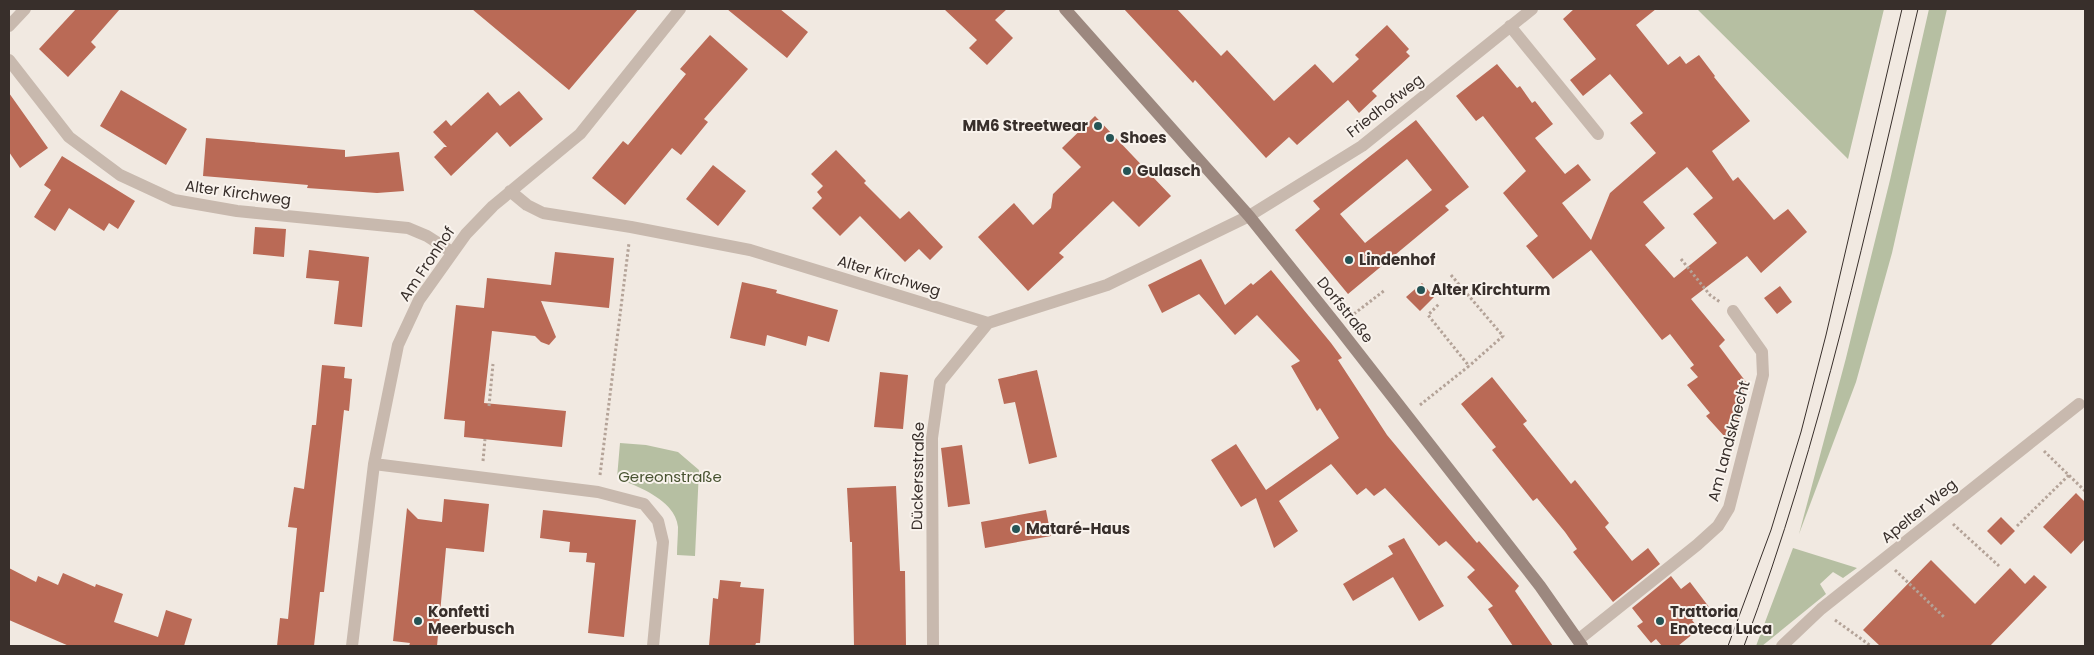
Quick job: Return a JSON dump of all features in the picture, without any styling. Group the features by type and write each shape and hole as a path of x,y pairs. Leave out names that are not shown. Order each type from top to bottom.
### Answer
{"main road":[{"name":"Dorfstraße","path":"1065,9 1248,216 1338,327 1540,586 1580,643"}],"street":[{"path":"9,26 25,9"},
{"name":"Am Fronhof","path":"352,646 374,464 398,345 419,300 466,234 510,191 580,134 680,9"},
{"name":"Friedhofweg","path":"1248,216 1362,146 1532,9"},
{"path":"1510,26 1598,134"},
{"name":"Alter Kirchweg","path":"9,60 69,137 120,175 174,200 237,211 408,228 427,236 452,252"},
{"name":"Alter Kirchweg","path":"510,191 527,205 543,214 631,227 750,250 988,323"},
{"path":"988,323 1107,285 1248,216"},
{"name":"Am Landsknecht","path":"1580,643 1718,526 1729,508 1763,375 1762,352 1733,311"},
{"name":"Dückersstraße","path":"933,646 932,438 940,382 988,323"},
{"name":"Apelter Weg","path":"1782,646 1821,609 2079,404"},
{"path":"374,464 598,492 644,504 658,521 663,542 652,646"}],"path":[{"path":"598,492 631,227"},
{"path":"1681,259 1710,295 1733,311"},
{"path":"1407,415 1469,366 1503,336 1451,275"},
{"path":"1338,327 1385,290"},
{"path":"1439,304 1428,315 1469,366"},
{"path":"489,406 493,364"},
{"path":"481,477 485,439"},
{"path":"2033,440 2085,491"},
{"path":"2017,526 2069,475"},
{"path":"1942,513 1999,566"},
{"path":"1883,560 1945,618"},
{"path":"1821,609 1871,646"}],"green space":[{"path":"1697,9 1884,9 1848,159"},
{"path":"1929,9 1947,9 1892,253 1856,382 1799,534 1846,358 1890,180"},
{"name":"Gereonstraße","path":"620,443 646,445 678,452 699,470 695,556 677,555 678,527 670,509 663,502 645,490 617,478"},
{"path":"1793,548 1857,568 1843,578 1833,572 1820,584 1826,594 1762,646 1756,646"}],"building":[{"path":"76,9 120,9 91,42 96,47 68,77 39,49"},
{"path":"472,9 638,9 569,90"},
{"path":"727,9 780,9 808,32 787,58"},
{"path":"944,9 1007,9 995,20 1013,38 987,65 969,48 977,40"},
{"path":"1124,9 1177,9 1221,56 1227,50 1274,101 1315,64 1333,83 1359,59 1355,55 1387,25 1409,49 1406,52 1410,56 1372,91 1377,96 1359,113 1348,100 1297,145 1289,137 1266,158 1195,80 1193,83"},
{"path":"1574,9 1656,9 1636,25 1668,65 1680,56 1686,64 1699,55 1714,77 1750,121 1712,151 1733,181 1738,177 1774,220 1788,209 1807,232 1761,273 1747,256 1691,299 1725,340 1719,346 1746,382 1736,429 1725,437 1706,416 1710,413 1687,385 1698,377 1690,368 1694,365 1670,334 1662,340 1591,250 1553,279 1526,246 1538,236 1503,193 1526,171 1483,116 1476,121 1456,96 1497,64 1517,88 1520,86 1532,103 1535,101 1553,124 1535,138 1565,174 1578,164 1591,180 1562,203 1591,240 1610,193 1656,153 1630,123 1643,113 1610,74 1583,96 1570,80 1596,59 1563,19","holes":["1687,167 1713,198 1693,214 1717,243 1674,278 1645,245 1665,228 1643,202"]},
{"path":"710,35 748,69 704,119 708,122 681,155 672,148 625,205 592,178 623,141 628,145 686,74 680,69"},
{"path":"121,90 187,129 166,165 100,126"},
{"path":"519,91 543,119 510,147 497,132 451,176 434,157 444,147 447,147 433,132 446,120 451,126 488,92 500,106"},
{"path":"9,93 48,148 20,168 9,152"},
{"path":"1095,116 1171,196 1139,227 1113,201 1059,253 1064,257 1028,291 978,237 1014,203 1033,225 1051,208 1053,194 1081,167 1062,148"},
{"path":"1416,120 1469,187 1445,206 1449,210 1348,294 1295,230 1320,209 1313,201","holes":["1407,159 1432,190 1365,243 1340,214"]},
{"path":"206,138 345,150 345,157 399,152 404,191 377,193 307,188 308,185 203,176"},
{"path":"836,150 866,181 864,183 900,219 909,211 943,247 930,260 919,249 905,262 860,216 840,236 812,208 822,198 817,192 823,186 811,174"},
{"path":"62,156 135,201 118,229 109,223 104,231 69,208 55,231 34,217 51,190 44,185"},
{"path":"713,165 746,191 718,226 686,199"},
{"path":"255,227 286,229 284,257 253,254"},
{"path":"309,250 369,257 362,327 334,324 339,281 306,278"},
{"path":"555,252 614,258 609,308 541,301 556,337 549,345 541,342 535,336 492,331 484,403 566,411 562,447 464,437 465,421 444,419 456,305 484,308 487,278 551,285"},
{"path":"1201,259 1225,305 1251,283 1253,285 1271,270 1342,358 1338,360 1387,435 1477,543 1479,541 1519,586 1515,591 1553,646 1513,646 1488,609 1493,606 1467,577 1475,570 1446,541 1439,546 1385,488 1374,496 1366,488 1357,495 1331,464 1279,501 1298,531 1274,548 1256,498 1241,507 1211,460 1236,444 1266,490 1339,438 1320,408 1317,411 1291,366 1300,361 1257,315 1235,335 1199,294 1162,313 1148,285"},
{"path":"742,282 777,290 776,293 838,310 829,342 808,336 806,346 767,335 765,346 730,338"},
{"name":"Alter Kirchturm","path":"1422,283 1434,297 1420,311 1406,297"},
{"path":"1780,286 1792,302 1777,314 1764,298"},
{"path":"322,365 345,367 344,378 352,379 349,411 344,410 324,592 320,592 314,646 277,646 280,618 288,619 297,528 288,527 294,487 304,489 312,425 316,425"},
{"path":"1037,370 1057,457 1029,464 1015,402 1004,404 998,379"},
{"path":"880,372 908,375 903,429 874,427"},
{"path":"1492,377 1527,421 1523,424 1571,484 1575,480 1609,523 1605,527 1632,561 1648,548 1660,564 1613,602 1573,552 1577,549 1565,532 1537,498 1533,501 1492,450 1496,447 1461,404"},
{"path":"962,445 970,504 948,507 941,448"},
{"path":"896,486 900,571 905,571 906,646 854,646 852,542 850,542 847,488"},
{"path":"2076,493 2085,502 2085,539 2071,554 2043,527"},
{"path":"444,499 489,504 484,552 446,548 437,646 409,646 410,643 393,641 407,508 418,519 442,522"},
{"path":"543,510 636,520 624,637 588,633 595,563 586,562 587,553 569,552 570,542 540,538"},
{"name":"Mataré-Haus","path":"1046,510 1051,536 985,548 981,522"},
{"path":"2001,517 2015,531 2001,545 1987,531"},
{"path":"1404,538 1444,606 1419,621 1393,577 1353,601 1343,584 1393,554 1388,546"},
{"path":"1931,560 1975,604 2010,568 2025,584 2034,575 2047,587 1990,646 1880,646 1863,630"},
{"path":"9,568 36,582 38,576 58,585 63,573 95,587 96,584 123,594 114,622 158,637 166,610 192,619 184,646 69,646 9,620"},
{"path":"1671,576 1681,589 1690,582 1709,607 1692,620 1699,629 1678,646 1662,646 1656,639 1651,643 1637,626 1643,622 1632,608"},
{"path":"720,580 741,582 740,587 764,589 760,643 756,643 755,646 709,646 713,598 718,599"}],"tram line":[{"path":"1728,646 1771,530 1801,432 1826,335 1902,9"},
{"path":"1744,646 1772,568 1820,410 1861,251 1918,9"}],"place":[{"name":"MM6 Streetwear","path":"1098,126"},
{"name":"Shoes","path":"1110,138"},
{"name":"Gulasch","path":"1127,171"},
{"name":"Lindenhof","path":"1349,260"},
{"name":"Alter Kirchturm","path":"1421,290"},
{"name":"Mataré-Haus","path":"1016,529"},
{"name":"Konfetti Meerbusch","path":"418,621"},
{"name":"Trattoria Enoteca Luca","path":"1660,621"}]}
